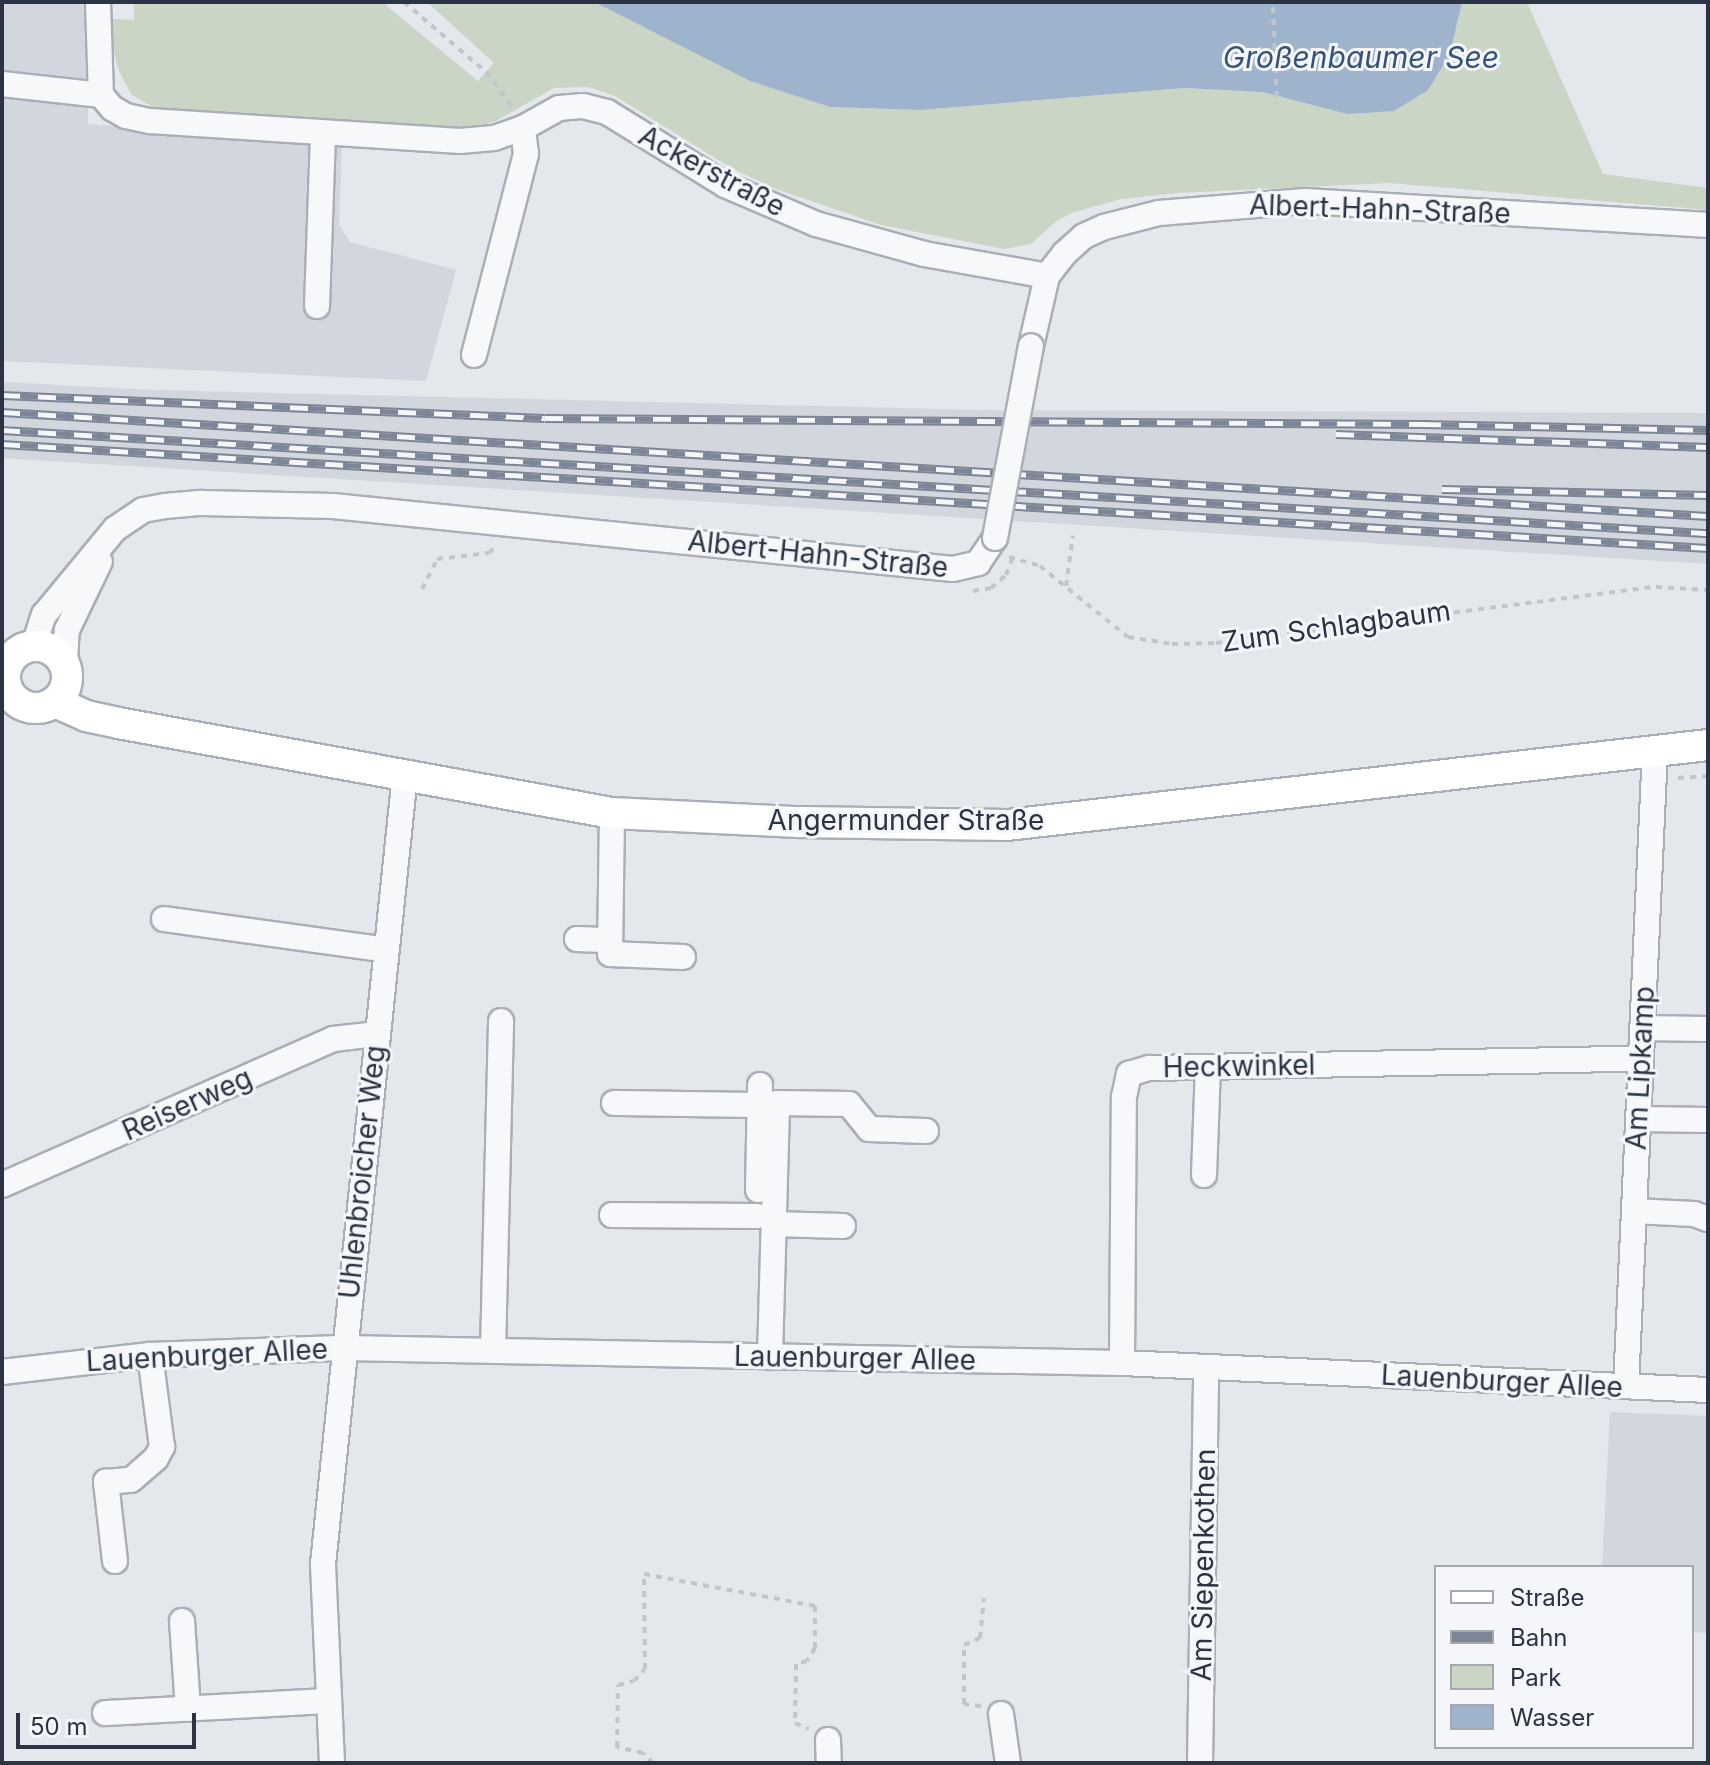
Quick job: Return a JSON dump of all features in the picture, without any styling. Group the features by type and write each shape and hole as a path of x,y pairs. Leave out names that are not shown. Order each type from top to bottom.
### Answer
{"main road":[{"name":"Angermunder Straße","path":"62,683 32,708 7,695 5,678 15,656 52,649 62,683 155,728 612,813 799,822 1007,825 1708,745"}],"street":[{"path":"2,84 101,95 98,2"},
{"name":"Ackerstraße","path":"101,95 112,108 126,116 150,121 460,141 494,138 523,128 559,108 583,106 607,112 725,185 816,224 924,254 1047,276"},
{"path":"474,355 526,154 523,128"},
{"path":"317,306 323,133"},
{"name":"Albert-Hahn-Straße","path":"15,656 44,615 115,529 143,510 202,503 333,506 953,569 978,563 992,544 1047,276 1064,254 1084,236 1104,227 1159,213 1227,205 1305,201 1708,225"},
{"path":"62,683 67,630 115,529"},
{"name":"Am Lipkamp","path":"1626,1386 1655,749"},
{"name":"Uhlenbroicher Weg","path":"332,1763 323,1564 405,774"},
{"path":"612,813 610,954 683,957"},
{"path":"164,919 386,950"},
{"path":"577,939 610,940"},
{"path":"493,1351 501,1021"},
{"path":"1642,1028 1708,1029"},
{"name":"Reiserweg","path":"2,1185 333,1039 376,1034"},
{"name":"Heckwinkel","path":"1122,1363 1124,1097 1129,1074 1149,1068 1640,1059"},
{"path":"1204,1175 1208,1067"},
{"path":"614,1103 759,1095 765,1220 762,1356"},
{"path":"765,1220 777,1103 849,1104 869,1129 926,1131"},
{"path":"1638,1119 1708,1120"},
{"path":"1634,1211 1694,1214 1708,1219"},
{"path":"612,1215 843,1226"},
{"name":"Lauenburger Allee","path":"2,1372 150,1355 345,1348 1122,1363 1708,1390"},
{"path":"115,1561 106,1482 131,1480 156,1458 162,1447 150,1355"},
{"name":"Am Siepenkothen","path":"1200,1763 1206,1367"},
{"path":"182,1621 188,1709"},
{"path":"105,1713 329,1701"},
{"path":"1001,1714 1008,1763"}],"path":[{"path":"404,2 486,72 523,128"},
{"path":"1273,7 1277,104"},
{"path":"422,589 437,559 489,553 520,523"},
{"path":"1067,589 1073,535"},
{"name":"Zum Schlagbaum","path":"992,544 1040,566 1128,637 1172,644 1216,643 1656,587 1708,590"},
{"path":"653,1763 643,1753 617,1747 618,1685 634,1681 645,1669 644,1574 815,1606 815,1648 807,1661 796,1664 795,1723 829,1752"},
{"path":"984,1598 980,1638 964,1645 964,1704 990,1708 1001,1714"}],"shaded area":[{"path":"2,2 87,2 88,124 342,142 339,224 350,242 456,270 426,381 2,361"},
{"path":"2,382 154,390 984,410 1708,413 1708,564 2,458"},
{"path":"1610,1412 1708,1416 1708,1633 1694,1632 1694,1565 1602,1565"}],"green space":[{"path":"134,2 382,2 478,81 494,63 427,2 594,2 750,81 830,107 921,110 1185,88 1262,92 1347,114 1450,54 1462,2 1527,2 1603,174 1708,188 1708,210 1390,183 1177,193 1122,199 1074,212 1055,222 1031,244 1004,249 881,225 776,189 733,169 615,96 588,87 554,88 496,121 462,132 163,113 131,94 118,69 113,46 113,19 134,20"}],"water":[{"name":"Großenbaumer See","path":"594,2 1462,2 1450,54 1428,90 1394,111 1347,114 1262,92 1185,88 921,110 830,107 750,81"}],"railway":[{"path":"2,395 545,418 1423,424 1708,430"},
{"path":"2,412 1708,516"},
{"path":"2,430 1708,533"},
{"path":"1336,434 1708,447"},
{"path":"2,444 1708,548"},
{"path":"1442,489 1708,495"}]}
